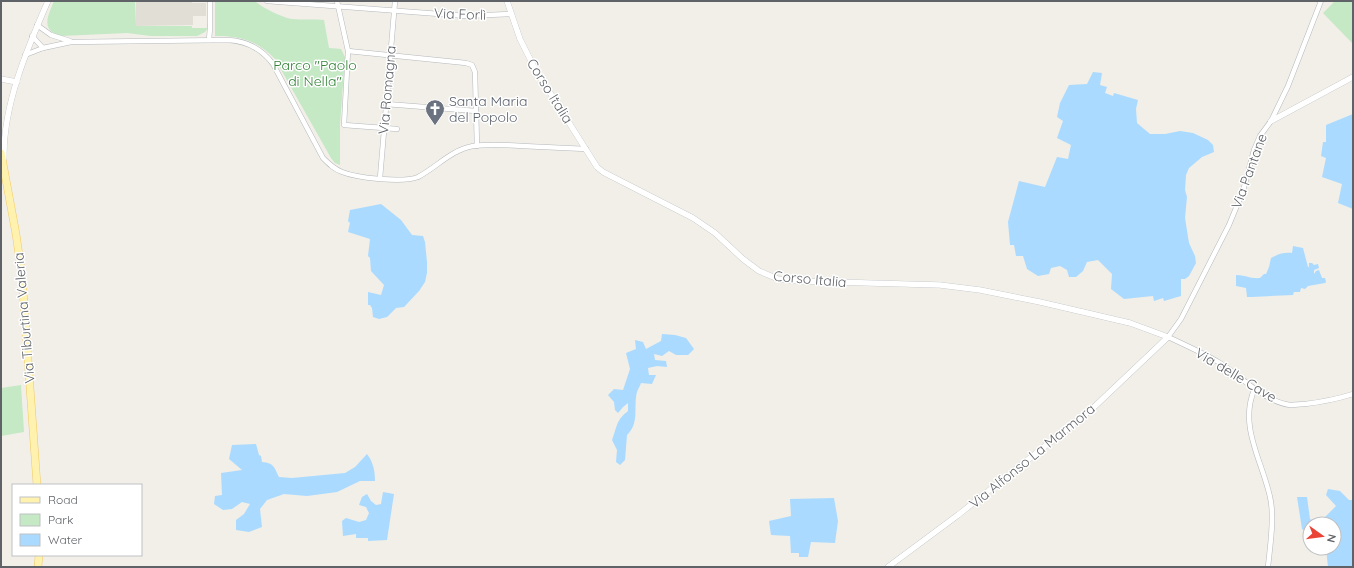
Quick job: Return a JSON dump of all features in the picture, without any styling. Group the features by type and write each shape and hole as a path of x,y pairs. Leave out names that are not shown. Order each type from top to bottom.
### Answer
{"main road":[{"name":"Via Tiburtina Valeria","path":"1,153 22,276 37,484"},
{"path":"38,567 39,556"}],"street":[{"path":"4,168 5,131 17,82 25,54 48,1"},
{"path":"209,40 210,1"},
{"name":"Via Forlì","path":"267,1 338,4 394,11 465,16 511,14"},
{"name":"Via Romagna","path":"380,178 395,1"},
{"name":"Corso Italia","path":"506,1 522,44 535,69 597,166 603,172 693,218 715,233 752,267 762,273 774,278 798,281 940,285 980,290 1130,323 1168,337"},
{"name":"Via Pantane","path":"1168,337 1181,318 1229,225 1243,191 1254,150 1260,136 1271,122 1288,86 1322,1"},
{"path":"338,4 348,51 344,125 397,129"},
{"path":"37,25 51,36 71,42"},
{"path":"32,36 43,48"},
{"path":"25,54 43,48 71,42 231,40 251,45 269,59 275,67 319,151 328,164 344,173 401,180 414,178 453,153 478,146 494,145 586,149"},
{"path":"348,51 466,62 472,64 475,70 478,146"},
{"path":"1271,122 1353,76"},
{"path":"1,79 17,82"},
{"path":"386,104 476,111"},
{"name":"Via delle Cave","path":"1168,337 1220,364 1255,388 1283,403 1292,405 1339,398 1353,394"},
{"name":"Via Alfonso La Marmora","path":"888,567 958,515 1092,409 1168,337"},
{"path":"1255,388 1252,394 1250,424 1255,450 1268,489 1272,507 1268,567"}],"shaded area":[{"path":"136,1 192,1 192,3 206,3 206,16 193,16 193,25 136,26"}],"green space":[{"path":"54,1 135,1 136,26 192,26 192,28 207,28 207,24 209,24 208,28 205,32 197,36 151,36 127,33 61,36 50,30 47,22"},
{"name":"Parco \"Paolo di Nella\"","path":"215,1 255,1 267,9 288,18 324,20 329,48 341,49 345,57 340,124 340,165 335,163 331,158 275,59 261,47 248,40 215,36"},
{"path":"1335,1 1353,1 1353,44 1323,13"},
{"path":"21,385 24,432 1,436 1,388"}],"water":[{"path":"1093,72 1102,73 1100,85 1107,87 1105,93 1113,96 1114,93 1138,100 1136,109 1137,123 1150,134 1165,134 1180,131 1193,133 1208,140 1213,145 1214,152 1202,157 1189,168 1186,175 1185,190 1187,197 1185,218 1189,243 1195,256 1196,263 1189,276 1185,279 1181,279 1181,296 1164,301 1163,298 1154,301 1153,296 1124,299 1111,289 1112,274 1098,260 1087,262 1083,271 1076,277 1069,277 1067,270 1060,266 1051,268 1049,274 1038,276 1027,269 1023,256 1016,256 1014,245 1010,245 1008,222 1019,181 1045,187 1057,157 1068,159 1071,145 1057,138 1063,121 1057,117 1060,103 1069,85 1087,84"},
{"path":"1353,114 1353,209 1338,203 1342,184 1322,177 1326,158 1321,156 1323,142 1326,142 1326,125"},
{"path":"381,204 401,220 412,235 423,236 425,242 427,273 425,282 419,291 404,307 396,308 387,317 379,319 373,317 372,308 368,305 368,292 381,295 384,285 371,271 370,258 368,256 370,239 348,232 350,223 348,221 350,210"},
{"path":"1293,246 1303,248 1308,267 1309,263 1314,265 1318,264 1319,268 1314,270 1314,274 1319,270 1322,278 1325,278 1325,283 1308,286 1305,289 1301,288 1300,292 1294,292 1293,295 1252,297 1247,297 1246,288 1236,286 1236,275 1260,278 1266,274 1271,258 1276,255 1292,253"},
{"path":"662,334 686,338 694,349 688,355 676,355 669,351 662,356 654,354 655,360 666,361 667,367 657,366 648,368 649,375 656,375 652,384 641,383 637,391 635,420 627,435 625,460 620,465 616,462 617,450 612,440 619,421 628,411 628,403 618,413 615,410 614,402 608,395 614,389 623,390 630,369 626,353 636,349 635,340 643,342 646,349 661,341"},
{"path":"256,444 262,462 269,463 273,466 279,477 292,478 345,473 355,467 367,454 373,466 375,481 360,481 337,492 307,496 284,494 267,500 260,509 262,527 249,532 236,530 236,520 244,514 250,504 242,502 232,509 223,510 214,504 215,496 222,495 221,473 242,470 229,459 232,445"},
{"path":"1328,489 1340,491 1349,500 1353,500 1353,567 1328,567 1327,556 1342,556 1342,516 1326,516 1336,506 1326,495"},
{"path":"383,492 394,494 387,540 368,541 368,538 356,538 356,534 343,536 342,521 346,518 359,522 366,520 369,513 366,507 359,505 362,497 367,494 371,501 376,505 381,504"},
{"path":"1297,497 1307,497 1310,516 1302,516 1302,529"},
{"path":"834,498 838,521 835,543 811,542 808,557 799,557 799,553 791,553 790,536 771,535 769,521 791,516 790,499"}],"place":[{"name":"Santa Maria del Popolo","path":"435,126"}]}
